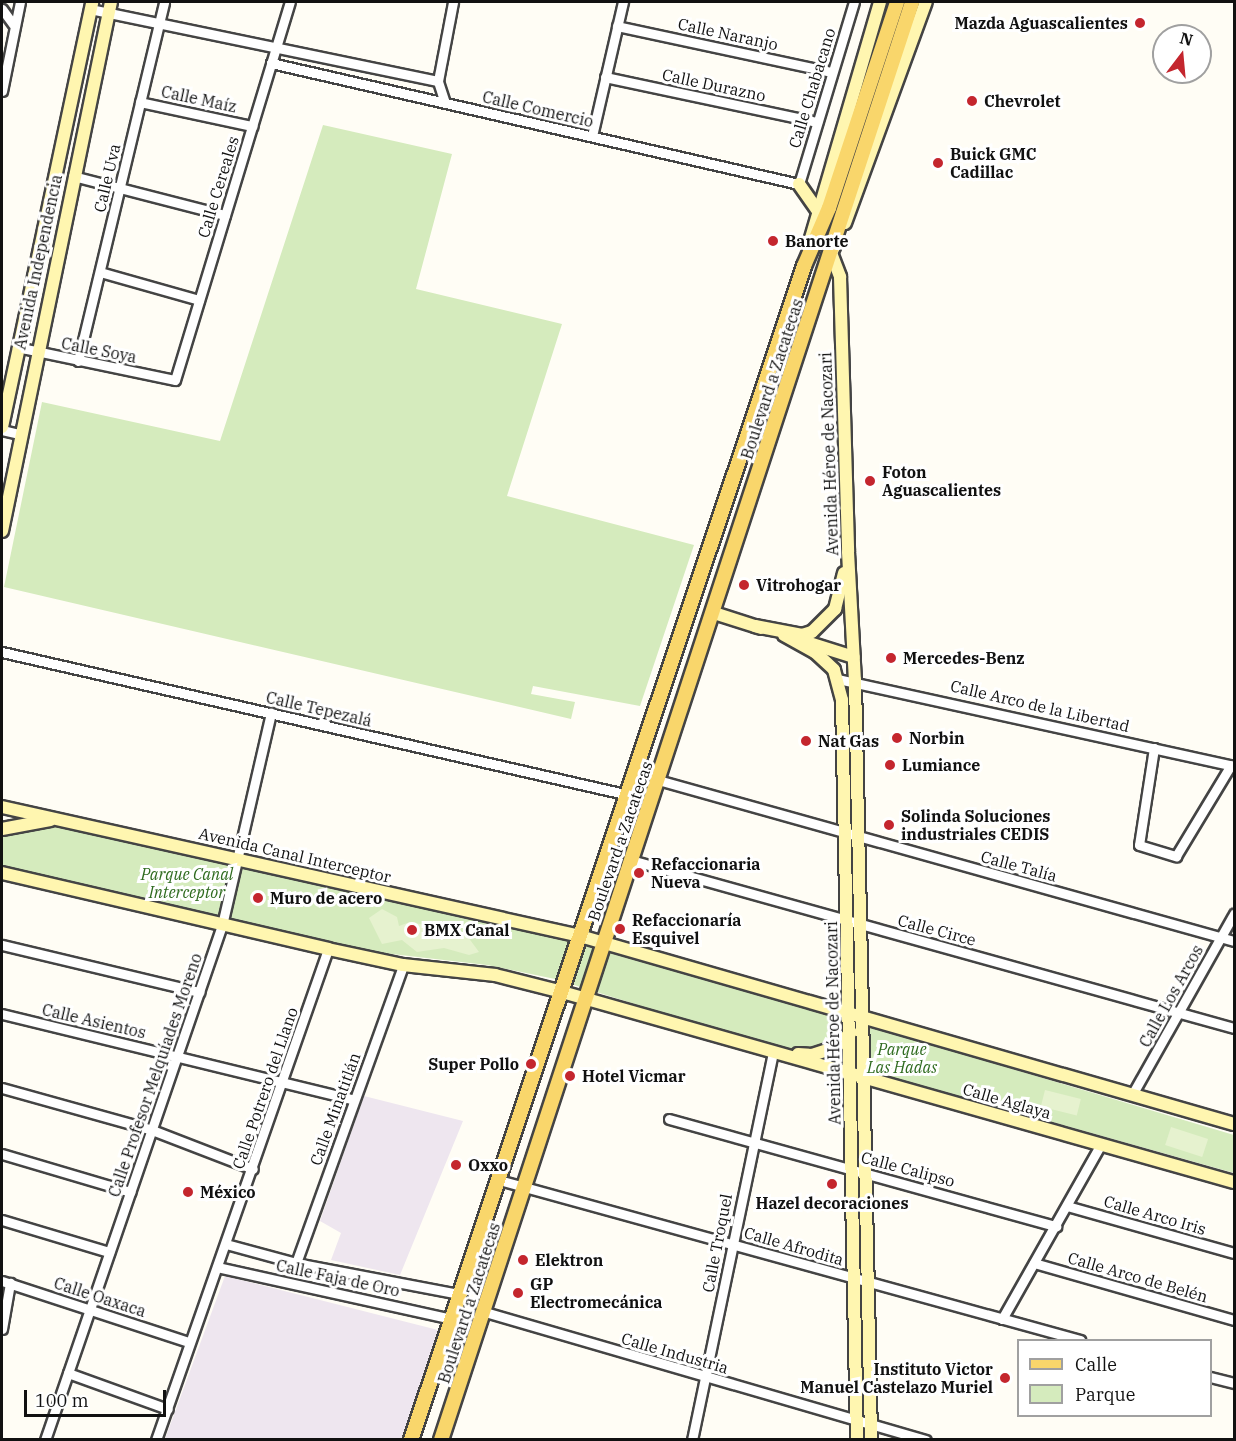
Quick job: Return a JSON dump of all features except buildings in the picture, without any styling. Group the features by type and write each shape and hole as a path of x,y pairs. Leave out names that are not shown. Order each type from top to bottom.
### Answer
{"main road":[{"name":"Boulevard a Zacatecas","path":"804,266 817,210 880,2"},
{"name":"Boulevard a Zacatecas","path":"411,1440 629,795 804,266 829,208 897,2"},
{"name":"Boulevard a Zacatecas","path":"441,1440 485,1312 602,943 714,613 912,2"},
{"name":"Boulevard a Zacatecas","path":"831,252 855,201 926,2"},
{"name":"Avenida Independencia","path":"2,428 17,347 91,5"},
{"name":"Avenida Independencia","path":"2,531 36,352 110,7"},
{"path":"799,184 817,210"},
{"name":"Avenida Héroe de Nacozari","path":"831,252 840,276 848,552 855,680 862,1016 856,1075 852,1169 857,1440"},
{"path":"755,626 802,634 822,626 840,597 848,552"},
{"path":"700,582 704,599 714,613 854,657"},
{"path":"784,635 815,652 838,679"},
{"name":"Avenida Héroe de Nacozari","path":"838,679 845,834 849,1035 856,1075 866,1172 871,1440"},
{"path":"2,807 57,819"},
{"name":"Avenida Canal Interceptor","path":"2,829 57,819 580,936"},
{"path":"2,873 328,950 403,965 495,975 562,992"},
{"path":"580,936 1133,1093 1234,1124"},
{"name":"Calle Aglaya","path":"562,992 1234,1182"},
{"path":"777,1053 812,1055 836,1047 849,1035 862,1016"}],"street":[{"path":"2,91 13,24 20,2"},
{"name":"Calle Uva","path":"78,361 164,2"},
{"name":"Calle Cereales","path":"175,380 290,2"},
{"path":"445,103 438,81 453,2"},
{"path":"591,136 622,2"},
{"name":"Calle Chabacano","path":"799,184 854,2"},
{"path":"91,5 110,7 159,23 438,81"},
{"path":"2,9 13,24"},
{"name":"Calle Naranjo","path":"617,26 832,72"},
{"name":"Calle Comercio","path":"271,63 799,184"},
{"name":"Calle Durazno","path":"605,77 817,122"},
{"name":"Calle Maíz","path":"140,102 252,126"},
{"path":"73,176 225,215"},
{"path":"100,272 199,300"},
{"name":"Calle Soya","path":"17,347 175,380"},
{"path":"2,428 20,434"},
{"name":"Calle Tepezalá","path":"2,652 629,795"},
{"name":"Calle Arco de la Libertad","path":"838,679 855,680 1232,765"},
{"name":"Calle Profesor Melquíades Moreno","path":"45,1440 222,925 239,859 270,713"},
{"path":"1154,748 1139,845 1176,856 1232,765"},
{"name":"Calle Talía","path":"658,780 858,838 1234,941"},
{"name":"Calle Circe","path":"632,860 847,922 1234,1028"},
{"name":"Calle Los Arcos","path":"1133,1093 1234,914"},
{"path":"2,945 199,992"},
{"name":"Calle Potrero del Llano","path":"156,1440 328,950"},
{"name":"Calle Minatitlán","path":"296,1263 403,965"},
{"name":"Calle Asientos","path":"2,1014 354,1100"},
{"name":"Calle Troquel","path":"692,1440 752,1141 777,1053"},
{"path":"2,1088 152,1130 253,1169"},
{"name":"Calle Calipso","path":"669,1119 1056,1226"},
{"path":"1002,1318 1101,1144"},
{"path":"2,1154 130,1192"},
{"name":"Calle Afrodita","path":"499,1180 1073,1339"},
{"name":"Calle Arco Iris","path":"1067,1206 1234,1253"},
{"path":"2,1220 110,1252"},
{"name":"Calle Faja de Oro","path":"226,1244 296,1263 459,1294"},
{"name":"Calle Arco de Belén","path":"1034,1263 1234,1320"},
{"name":"Calle Faja de Oro","path":"218,1267 452,1319"},
{"path":"2,1329 6,1282"},
{"name":"Calle Oaxaca","path":"6,1282 189,1342"},
{"name":"Calle Industria","path":"485,1312 926,1440"},
{"path":"68,1372 168,1409"},
{"path":"1212,1378 1234,1383"}],"shaded area":[{"path":"364,1096 463,1121 400,1275 331,1260 341,1233 320,1221"},
{"path":"225,1276 438,1330 402,1439 165,1439"}],"green space":[{"path":"323,125 452,154 416,289 562,324 507,496 694,545 640,706 533,686 531,694 575,702 571,719 4,587 42,402 220,441"},
{"name":"Parque Canal Interceptor","path":"59,826 569,939 845,1017 846,1029 825,1044 811,1049 781,1050 555,979 487,965 366,951 2,869 2,836"},
{"name":"BMX Canal","path":"382,909 397,917 399,926 410,922 465,933 479,952 469,955 444,948 417,952 402,940 382,944 369,918"},
{"name":"Parque Las Hadas","path":"869,1026 1234,1135 1234,1173 870,1071"},
{"path":"1045,1090 1081,1099 1077,1115 1041,1106"},
{"path":"1171,1127 1208,1139 1202,1157 1165,1145"}],"place":[{"name":"Mazda Aguascalientes","path":"1140,23"},
{"name":"Chevrolet","path":"972,101"},
{"name":"Buick GMC Cadillac","path":"938,163"},
{"name":"Banorte","path":"773,241"},
{"name":"Foton Aguascalientes","path":"870,481"},
{"name":"Vitrohogar","path":"744,585"},
{"name":"Mercedes-Benz","path":"891,658"},
{"name":"Norbin","path":"897,738"},
{"name":"Nat Gas","path":"806,741"},
{"name":"Lumiance","path":"890,765"},
{"name":"Solinda Soluciones industriales CEDIS","path":"889,825"},
{"name":"Refaccionaria Nueva","path":"639,873"},
{"name":"Muro de acero","path":"258,898"},
{"name":"Refaccionaría Esquivel","path":"620,929"},
{"name":"BMX Canal","path":"412,930"},
{"name":"Super Pollo","path":"531,1064"},
{"name":"Hotel Vicmar","path":"570,1076"},
{"name":"Oxxo","path":"456,1165"},
{"name":"Hazel decoraciones","path":"832,1184"},
{"name":"México","path":"188,1192"},
{"name":"Elektron","path":"523,1260"},
{"name":"GP Electromecánica","path":"518,1293"},
{"name":"Instituto Victor Manuel Castelazo Muriel","path":"1005,1378"}]}
